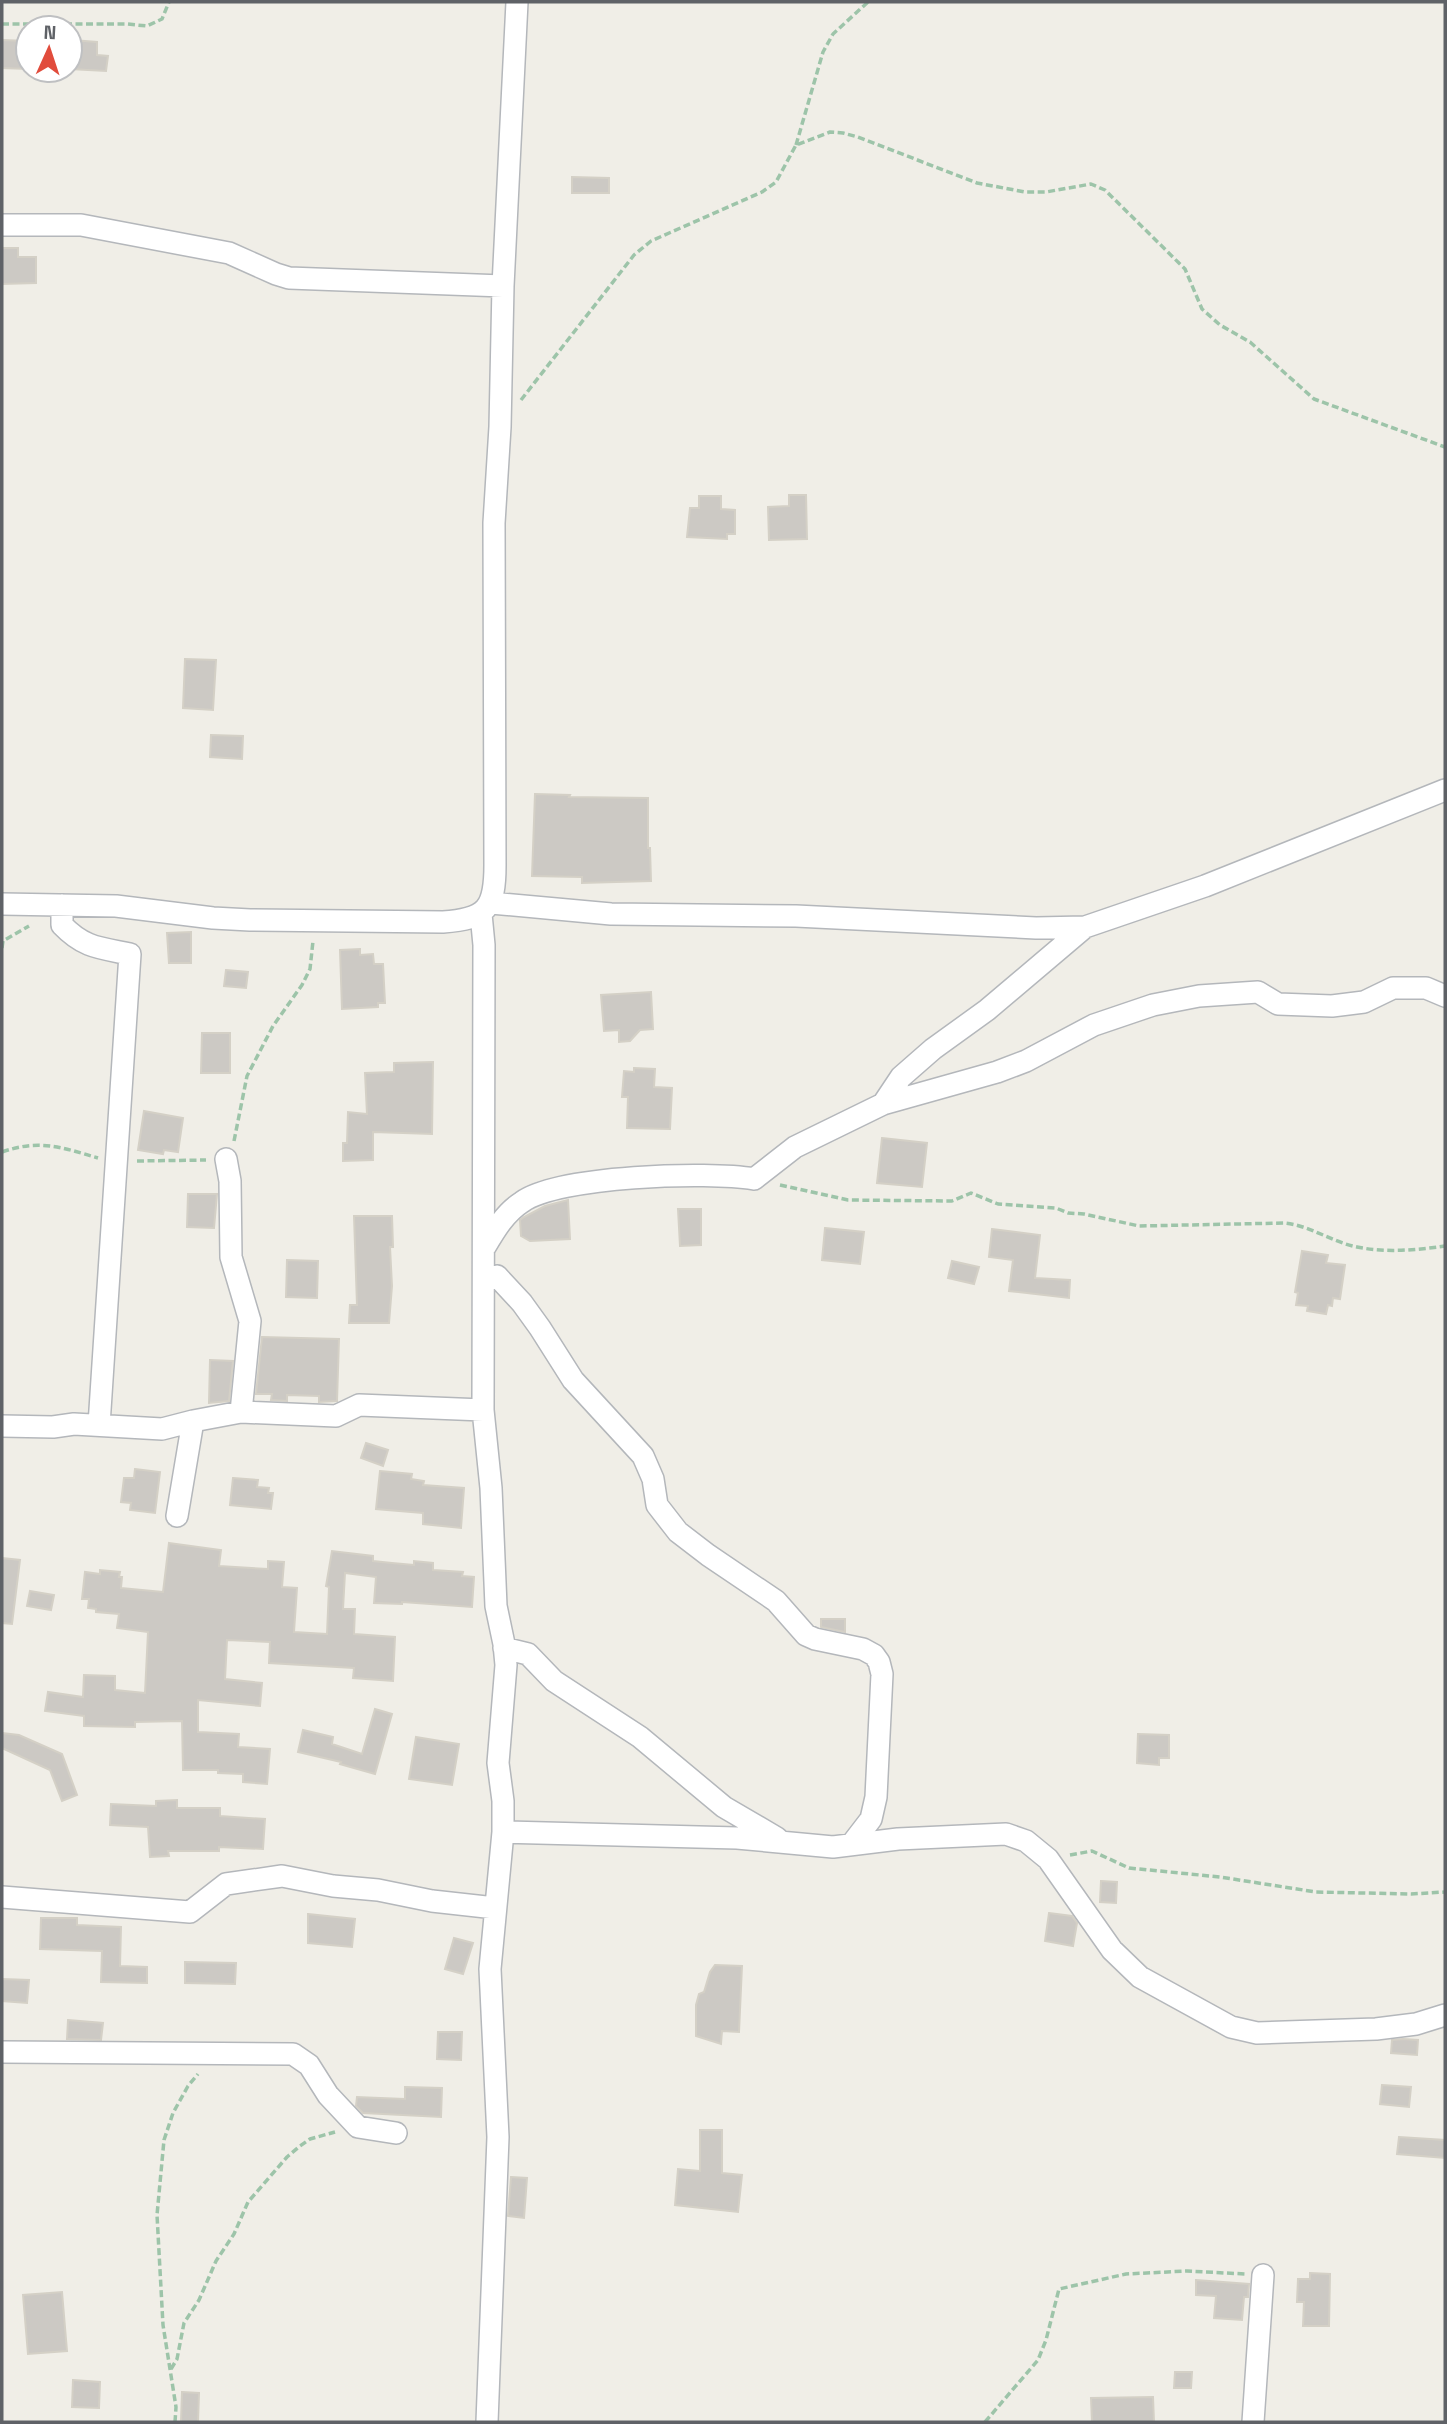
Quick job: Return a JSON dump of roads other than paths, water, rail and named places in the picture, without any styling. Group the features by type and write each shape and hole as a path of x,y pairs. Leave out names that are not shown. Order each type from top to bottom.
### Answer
{"street":[{"path":"487,2422 498,2137 489,1969 503,1832 503,1801 498,1763 506,1665 493,1573 491,1488 483,1410 484,945 486,909 495,889 494,523 517,2"},
{"path":"2,225 81,225 229,253 289,278 503,286"},
{"path":"2,904 62,915 116,906 213,918 313,921 443,922 466,920 486,909 611,914 796,916 1036,928 1085,927 1205,886 1445,790"},
{"path":"62,915 76,940 98,948 130,954 99,1425"},
{"path":"883,1104 901,1077 1085,927"},
{"path":"485,1247 502,1219 536,1194 627,1178 715,1176 754,1179 794,1147 883,1104 997,1072 1026,1061 1094,1025 1127,1013 1187,999 1258,992 1278,1004 1332,1006 1364,1002 1394,988 1426,988 1445,996"},
{"path":"226,1159 231,1257 250,1321 242,1412"},
{"path":"497,1276 528,1311 573,1380 643,1456 653,1479 657,1505 678,1532 776,1601 806,1635 863,1648 879,1662 882,1674 876,1797 871,1819 850,1845"},
{"path":"2,1426 53,1427 74,1424 162,1429 242,1412 336,1416 359,1405 483,1410"},
{"path":"177,1516 193,1421"},
{"path":"504,1648 528,1654 554,1681 640,1737 724,1807 785,1843"},
{"path":"503,1832 737,1838 833,1847 898,1839 1006,1835 1026,1841 1048,1859 1112,1950 1140,1977 1231,2027 1257,2033 1376,2029 1416,2024 1445,2015"},
{"path":"2,1896 190,1912 226,1884 282,1876 432,1901 495,1908"},
{"path":"2,2052 293,2054 309,2064 328,2095 358,2127 396,2133"},
{"path":"1253,2422 1263,2275"}]}
